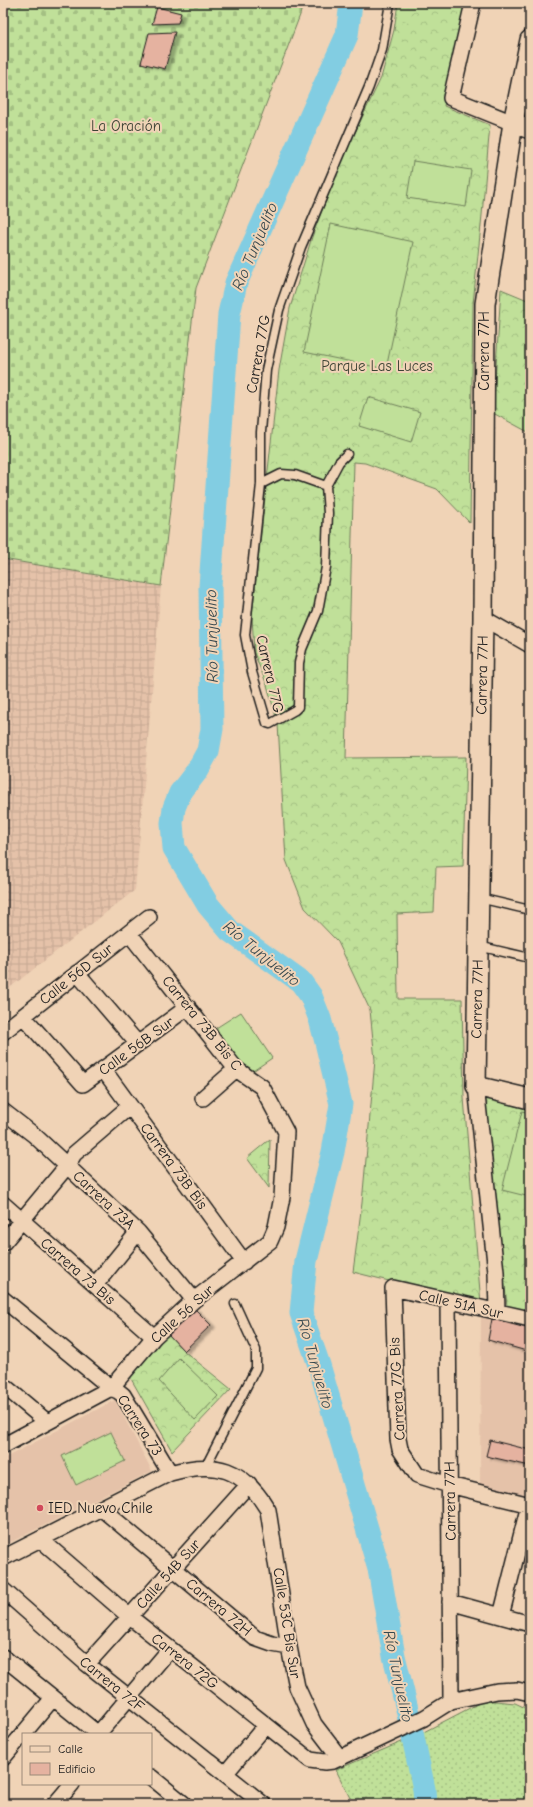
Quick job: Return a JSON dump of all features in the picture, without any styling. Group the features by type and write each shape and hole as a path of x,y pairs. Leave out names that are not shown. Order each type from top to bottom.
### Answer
{"street":[{"path":"473,3 451,98 530,129"},
{"name":"Carrera 77H","path":"497,1312 496,1272 476,1086 483,618 485,304 513,122 530,40"},
{"path":"483,618 530,645"},
{"name":"Calle 56D Sur","path":"3,1032 149,917"},
{"name":"Carrera 73B Bis C","path":"129,933 236,1069 262,1087 286,1132"},
{"path":"77,974 138,1044"},
{"name":"Calle 56B Sur","path":"23,1016 83,1084 188,1007"},
{"name":"Carrera 73B Bis","path":"103,1069 244,1262"},
{"path":"203,1098 236,1069"},
{"path":"476,1086 530,1098"},
{"path":"3,1243 67,1166 74,1154 130,1106"},
{"name":"Carrera 73A","path":"3,1111 34,1136 138,1232 194,1300"},
{"name":"Calle 56 Sur","path":"3,1446 111,1388 154,1337 194,1300 270,1241 276,1227 282,1197 286,1132"},
{"name":"Carrera 73 Bis","path":"3,1204 154,1337"},
{"path":"95,1285 138,1232"},
{"name":"Calle 51A Sur","path":"393,1288 530,1320"},
{"name":"Carrera 77G Bis","path":"393,1288 398,1439 400,1449 417,1475 449,1485 529,1505"},
{"name":"Carrera 73","path":"3,1299 111,1388 118,1390 123,1395 170,1473"},
{"name":"Carrera 77H","path":"448,1301 452,1701"},
{"path":"3,1385 47,1422"},
{"path":"3,1558 170,1473 188,1468 206,1466 230,1472 249,1484"},
{"name":"Calle 54B Sur","path":"87,1664 249,1484"},
{"name":"Calle 53C Bis Sur","path":"249,1484 259,1494 268,1510 289,1647 297,1687 314,1724 340,1758"},
{"path":"501,1616 529,1505"},
{"name":"Carrera 72H","path":"101,1508 255,1638 272,1644 289,1647"},
{"name":"Carrera 72G","path":"40,1539 130,1617 310,1760 325,1762 333,1761 424,1718 452,1701 497,1691 517,1690 530,1693"},
{"name":"Carrera 72F","path":"3,1590 87,1664 262,1804"},
{"path":"450,1602 530,1624"},
{"path":"99,1733 170,1649"},
{"path":"6,1665 53,1698 97,1733"},
{"path":"24,1733 53,1698"},
{"path":"224,1774 266,1725"},
{"path":"3,1758 22,1735"},
{"path":"152,1778 184,1804"},
{"path":"61,1802 71,1785"}],"lane":[{"name":"Carrera 77G","path":"326,486 328,513 326,567 318,610 304,643 299,663 299,702 295,710 270,724 267,723 252,672 245,635 262,484 261,432 266,370 279,310 301,247 369,87 382,50 390,3"},
{"path":"262,484 281,474 295,475 326,486 339,462 347,454"},
{"path":"479,898 530,910"},
{"path":"478,946 530,958"},
{"path":"206,1466 256,1368 256,1350 235,1304"}],"shaded area":[{"path":"3,559 161,586 135,890 3,993"},
{"path":"481,1316 530,1329 530,1497 480,1485"},
{"name":"IED Nuevo Chile","path":"115,1400 152,1471 3,1546 3,1459"}],"green space":[{"name":"La Oración","path":"3,3 303,3 300,15 196,288 161,586 3,559"},
{"name":"Parque Las Luces","path":"398,3 467,3 444,106 490,125 473,304 470,523 437,489 365,463 354,462 346,758 466,757 463,866 436,867 434,912 397,914 398,999 462,999 464,1098 481,1304 353,1272 362,1203 375,1060 370,1010 338,942 305,908 286,860 278,724 267,685 254,653 252,616 279,370 290,308 312,237 338,168 381,78 394,30"},
{"path":"413,161 471,170 466,207 407,198"},
{"path":"331,224 413,242 386,369 304,352"},
{"path":"501,289 530,301 530,433 493,413"},
{"path":"368,397 420,412 411,442 359,426"},
{"path":"241,1012 272,1058 247,1075 216,1028"},
{"path":"485,1098 530,1110 530,1312 507,1306"},
{"path":"522,1111 530,1113 530,1197 502,1190"},
{"path":"270,1139 269,1188 247,1158"},
{"path":"168,1334 184,1351 231,1389 172,1451 130,1377"},
{"path":"179,1358 218,1396 195,1420 159,1381"},
{"path":"111,1432 125,1461 76,1485 62,1456"},
{"path":"485,1700 515,1703 530,1710 530,1804 353,1804 336,1770 418,1735"}],"building":[{"path":"157,7 181,13 178,23 152,24"},
{"path":"175,32 165,69 141,63 149,33"},
{"path":"194,1308 211,1325 184,1351 168,1334"},
{"path":"492,1319 530,1329 530,1352 488,1340"},
{"path":"490,1440 530,1450 530,1466 486,1456"}],"waterway":[{"name":"Río Tunjuelito","path":"351,3 347,35 236,283 229,314 210,587 212,729 208,751 197,771 180,793 174,808 172,823 174,848 208,905 230,931 301,982 311,996 320,1019 326,1042 341,1104 333,1152 306,1261 301,1313 319,1365 379,1569 394,1656 424,1789 425,1804"}],"place":[{"name":"IED Nuevo Chile","path":"40,1508"}]}
